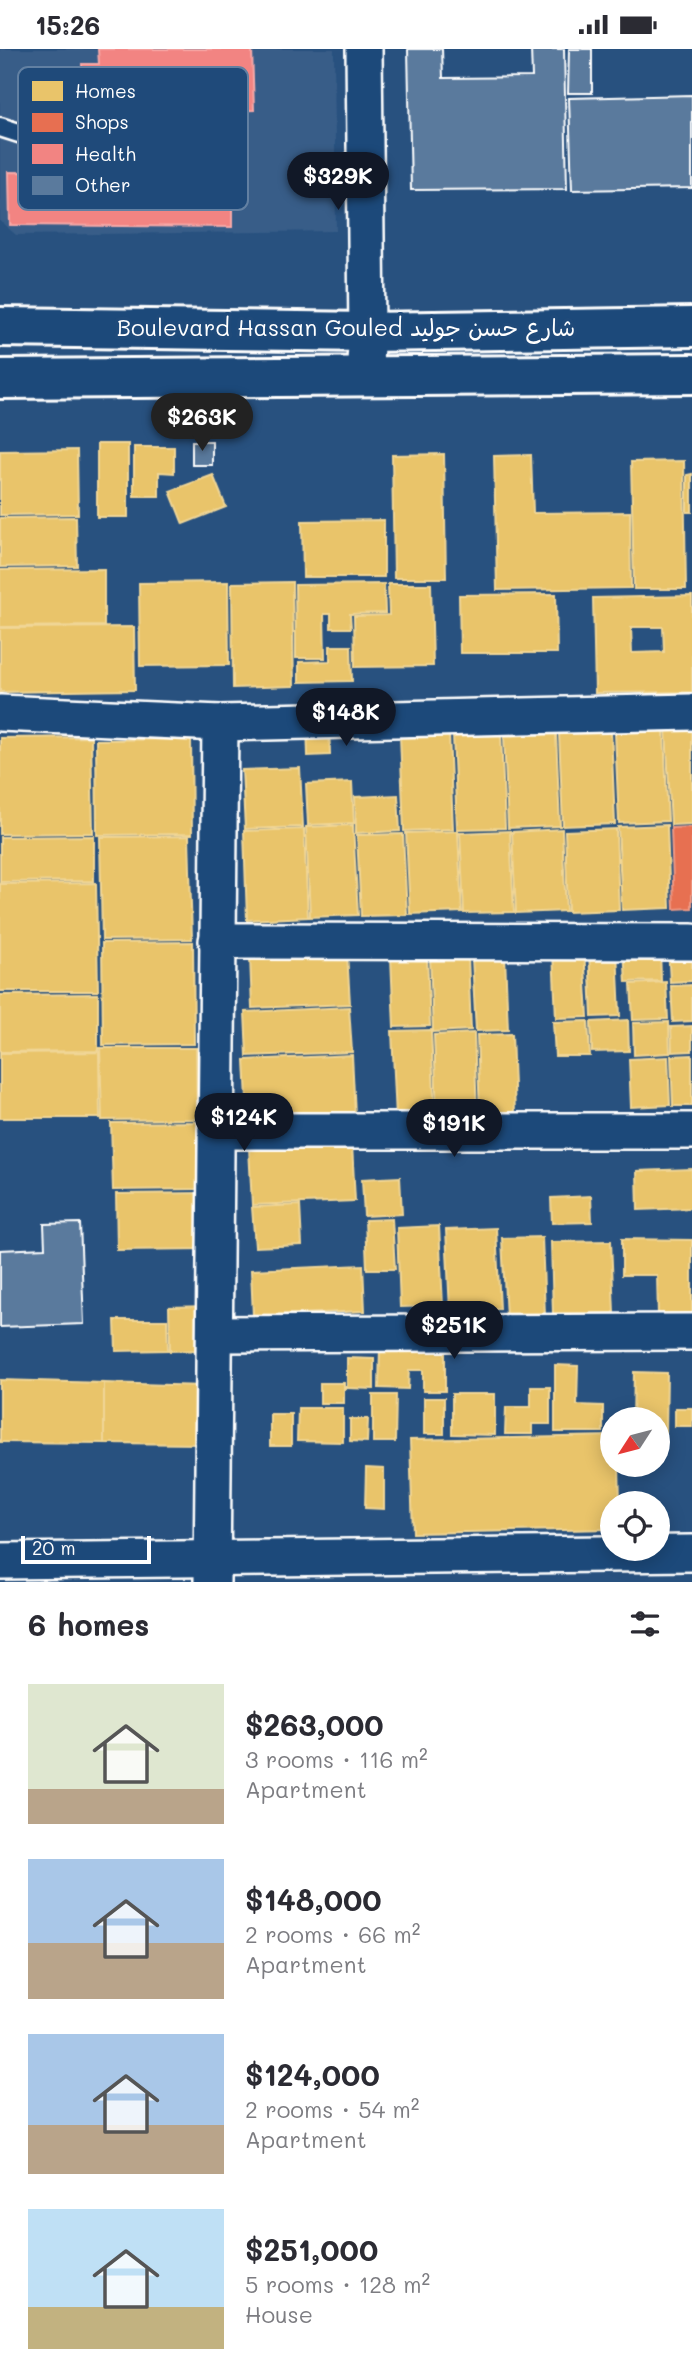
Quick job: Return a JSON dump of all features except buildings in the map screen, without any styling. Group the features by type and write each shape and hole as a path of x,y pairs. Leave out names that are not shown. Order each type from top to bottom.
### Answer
{"main road":[{"name":"Boulevard Hassan Gouled شارع حسن جوليد","path":"0,327 367,332 692,327"},
{"name":"Boulevard Hassan Gouled شارع حسن جوليد","path":"0,379 692,374"}],"street":[{"path":"364,49 367,332 364,376"},
{"path":"0,713 220,723 692,712"},
{"path":"212,1571 220,723"},
{"path":"217,941 692,942"},
{"path":"216,1131 692,1131"},
{"path":"216,1334 692,1332"},
{"path":"0,1561 212,1571 692,1553"}],"lane":[{"path":"0,127 18,133"}],"shaded area":[{"path":"0,49 334,49 336,231 16,235 0,221"}]}
